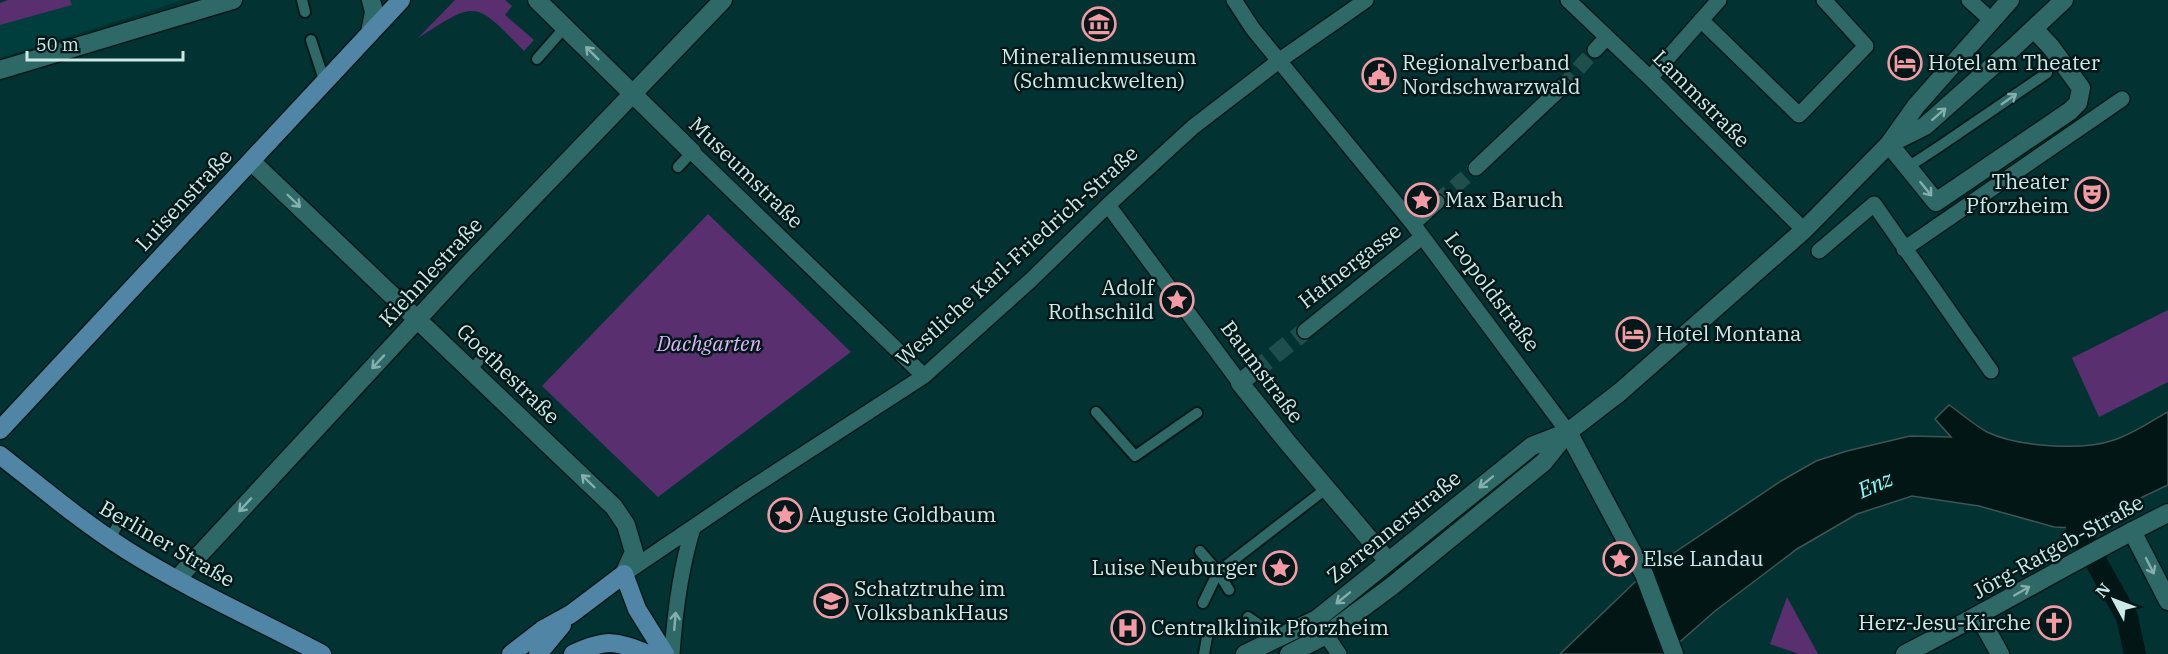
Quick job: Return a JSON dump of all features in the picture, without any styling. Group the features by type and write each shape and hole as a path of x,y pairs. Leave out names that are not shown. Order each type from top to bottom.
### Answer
{"main road":[{"name":"Luisenstraße","path":"0,430 401,0"},
{"name":"Berliner Straße","path":"0,455 80,519 110,539 177,579 322,654"},
{"name":"Westliche Karl-Friedrich-Straße","path":"512,654 624,574"},
{"path":"624,574 637,609 665,654"},
{"path":"538,654 571,614"},
{"path":"573,654 591,645 605,642 619,644 648,654"}],"street":[{"path":"0,70 233,0"},
{"path":"370,33 374,12 371,0"},
{"name":"Museumstraße","path":"537,0 924,376"},
{"name":"Kiehnlestraße","path":"177,579 417,319 723,0"},
{"name":"Leopoldstraße","path":"1234,0 1253,29 1413,224 1568,432 1643,572 1673,651"},
{"name":"Westliche Karl-Friedrich-Straße","path":"624,574 924,376 1032,279 1193,127 1280,60 1366,0"},
{"name":"Lammstraße","path":"1568,0 1804,231"},
{"path":"1650,78 1719,0"},
{"path":"1701,20 1798,115 1866,46 1824,0"},
{"path":"1969,0 1991,20"},
{"path":"1889,144 1916,106 2010,0"},
{"path":"1889,144 1925,126 2064,0"},
{"path":"1889,144 1936,201 2070,111 2078,103 2081,88 2051,47 2034,29"},
{"path":"1594,50 1607,37"},
{"path":"1476,168 1563,86"},
{"path":"1904,249 2122,99"},
{"name":"Zerrennerstraße","path":"1289,654 1326,635 1392,586 1544,462 1568,432 1620,392 1804,231 1889,144"},
{"name":"Goethestraße","path":"252,161 614,507 626,525 634,552 624,574"},
{"path":"1413,224 1437,202"},
{"path":"1819,251 1874,204 1991,371"},
{"name":"Baumstraße","path":"1108,205 1242,381 1284,446 1327,488 1388,561"},
{"name":"Hafnergasse","path":"1305,331 1422,237"},
{"name":"Zerrennerstraße","path":"1245,654 1317,619 1532,446 1568,432"},
{"name":"Jörg-Ratgeb-Straße","path":"1905,654 2168,513"},
{"path":"672,654 678,589 683,561 693,528"},
{"path":"2126,534 2168,600"},
{"path":"1979,616 2000,654"},
{"path":"1326,635 1339,654"}],"lane":[{"path":"302,0 305,12"},
{"path":"537,59 565,27"},
{"path":"310,40 325,82"},
{"path":"1908,167 2047,73"},
{"path":"678,167 692,152"},
{"path":"472,369 485,354"},
{"path":"1095,412 1135,456 1197,413"},
{"path":"1203,603 1218,572 1327,488"},
{"path":"110,539 122,517"},
{"path":"1200,551 1218,572 1229,590"},
{"path":"1248,617 1278,638"},
{"path":"1204,654 1207,637"}],"shaded area":[{"path":"70,0 184,0 0,58 0,25 71,5"}],"green space":[{"path":"8,0 70,0 72,5 0,25 0,3"},
{"path":"455,0 505,0 512,6 505,15 534,40 524,51 495,22 474,11 452,17 417,39"},
{"name":"Dachgarten","path":"708,214 851,352 658,497 542,386"},
{"path":"2168,310 2168,382 2099,417 2072,358"},
{"path":"1787,597 1818,654 1799,654 1770,644"}],"water":[{"name":"Enz","path":"1949,405 1987,432 2015,441 2050,446 2085,446 2114,440 2168,412 2168,485 2077,528 2054,527 1979,506 1912,496 1857,514 1797,549 1715,611 1666,654 1560,654 1656,565 1781,481 1816,461 1910,436 1951,437 1935,419"}],"waterway":[{"path":"2079,498 2077,528 2127,617 2135,654"}],"tunnel":[{"path":"1563,86 1595,50"},
{"path":"1437,202 1476,168"},
{"path":"1253,372 1305,331"}],"place":[{"name":"Mineralienmuseum (Schmuckwelten)","path":"1099,24"},
{"name":"Hotel am Theater","path":"1905,63"},
{"name":"Regionalverband Nordschwarzwald","path":"1379,75"},
{"name":"Theater Pforzheim","path":"2092,194"},
{"name":"Max Baruch","path":"1422,200"},
{"name":"Adolf Rothschild","path":"1177,300"},
{"name":"Hotel Montana","path":"1633,334"},
{"name":"Auguste Goldbaum","path":"785,515"},
{"name":"Else Landau","path":"1620,559"},
{"name":"Luise Neuburger","path":"1280,568"},
{"name":"Schatztruhe im VolksbankHaus","path":"831,601"},
{"name":"Herz-Jesu-Kirche","path":"2054,623"},
{"name":"Centralklinik Pforzheim","path":"1128,628"}]}
